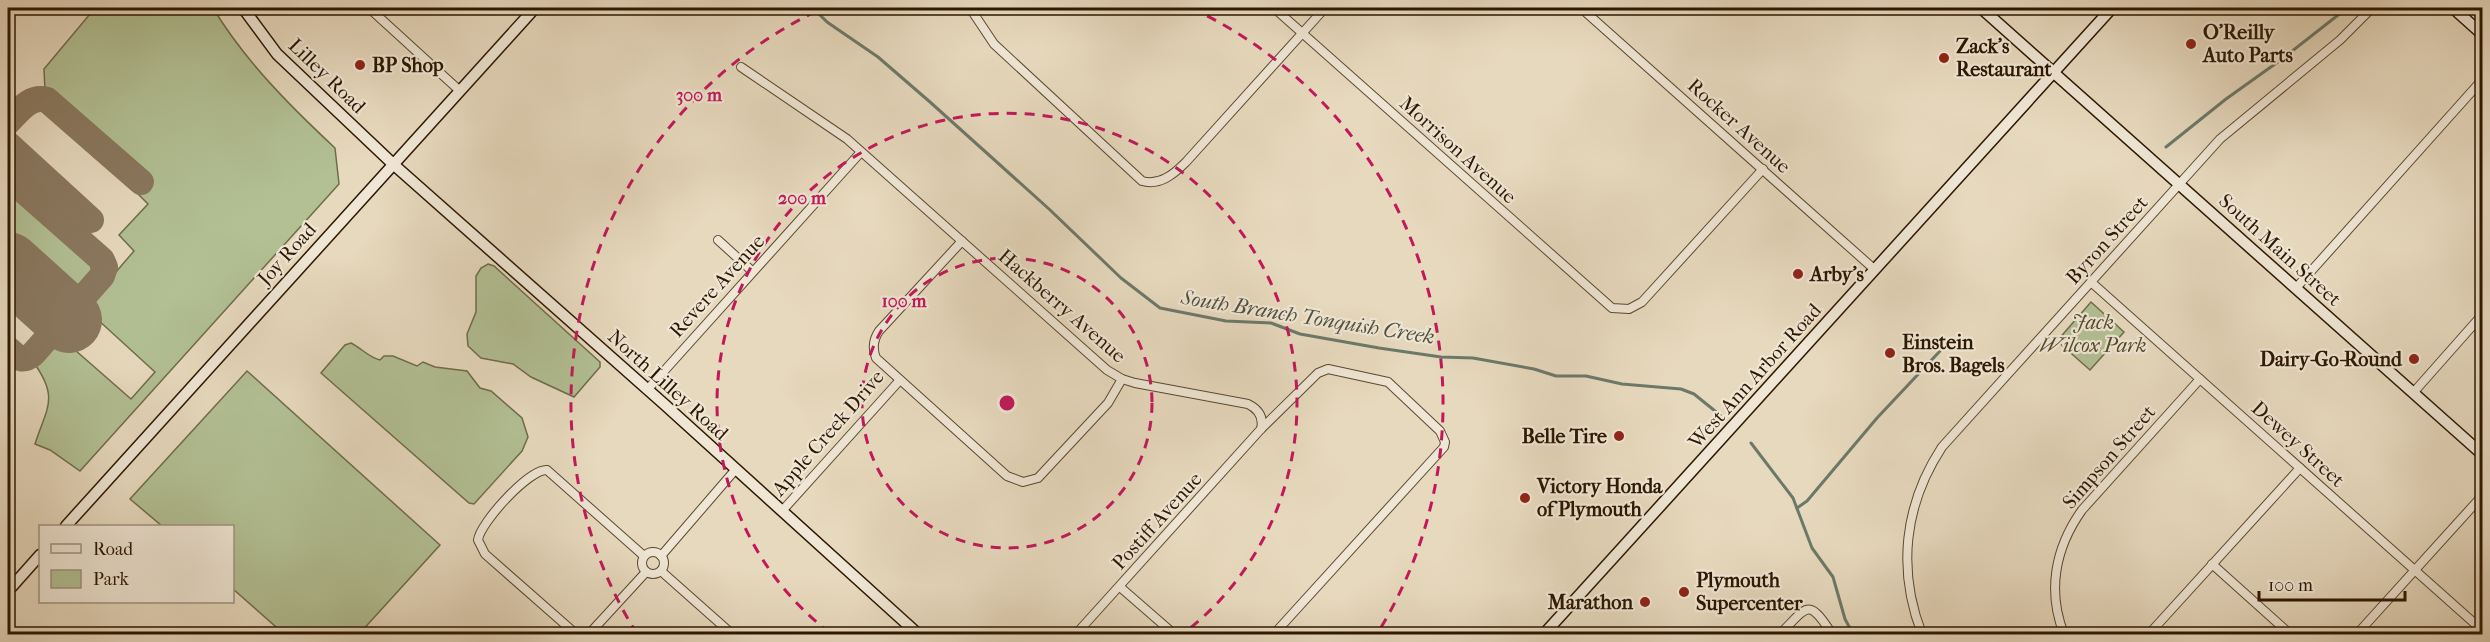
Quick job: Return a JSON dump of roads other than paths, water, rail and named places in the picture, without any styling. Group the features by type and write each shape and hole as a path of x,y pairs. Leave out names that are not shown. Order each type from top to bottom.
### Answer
{"street":[{"name":"Lilley Road","path":"243,8 277,54 393,164"},
{"path":"369,8 460,91"},
{"name":"Joy Road","path":"67,525 535,8"},
{"path":"970,8 994,44 1142,181 1150,183 1161,181 1176,172 1325,8"},
{"name":"Morrison Avenue","path":"1274,8 1612,308 1624,310 1634,308 1642,302 1762,169"},
{"name":"Rocker Avenue","path":"1581,8 1860,254 1874,269"},
{"name":"South Main Street","path":"1981,8 2482,454"},
{"name":"West Ann Arbor Road","path":"1544,634 2112,8"},
{"name":"Byron Street","path":"1922,634 1910,597 1906,555 1913,509 1926,475 1951,436 2220,138 2340,40 2372,8"},
{"path":"2453,8 2482,34"},
{"name":"Hackberry Avenue","path":"741,67 835,129 1107,370 1122,379 1248,404 1254,407 1261,417 1261,429"},
{"path":"2296,288 2482,80"},
{"name":"Revere Avenue","path":"647,390 861,152"},
{"name":"North Lilley Road","path":"393,164 918,634"},
{"path":"718,240 752,271"},
{"name":"Apple Creek Drive","path":"782,511 900,380 876,358 875,338 962,241"},
{"name":"Dewey Street","path":"2091,282 2482,630"},
{"path":"2414,393 2482,315"},
{"name":"Postiff Avenue","path":"1076,634 1261,429 1318,373 1328,369 1388,382 1440,431 1445,442 1439,453 1274,634"},
{"path":"900,380 1007,476 1023,482 1038,477 1052,463 1108,402 1122,379"},
{"name":"Simpson Street","path":"2064,634 2058,616 2055,582 2060,550 2069,530 2082,510 2200,379"},
{"path":"2149,634 2300,468"},
{"path":"661,556 736,469"},
{"path":"576,634 485,554 478,540 484,524 527,478 536,472 547,470 644,556"},
{"path":"2357,634 2482,496"},
{"path":"644,556 651,553 661,556 664,561 661,571"},
{"path":"8,591 39,556"},
{"path":"644,556 642,563 646,572 652,574 661,571"},
{"path":"2212,564 2290,634"},
{"path":"661,571 732,634"},
{"path":"589,634 646,572"},
{"path":"1120,587 1174,634"},
{"path":"1780,634 1804,610 1811,608 1816,610 1832,634"}],"waterway":[{"name":"South Branch Tonquish Creek","path":"813,8 827,22 878,57 1049,209 1121,278 1160,308 1226,321 1271,323 1300,334 1441,357 1473,358 1534,369 1556,376 1586,376 1622,384 1681,389 1694,394 1720,415"},
{"name":"South Branch Tonquish Creek","path":"2166,147 2347,8"},
{"name":"South Branch Tonquish Creek","path":"1797,508 1807,501 1877,418 1940,351"},
{"path":"1751,443 1793,498 1812,548 1833,577 1845,619 1853,634"}],"place":[{"name":"O'Reilly Auto Parts","path":"2191,44"},
{"name":"Zack's Restaurant","path":"1944,58"},
{"name":"BP Shop","path":"360,65"},
{"name":"Arby's","path":"1798,274"},
{"name":"Einstein Bros. Bagels","path":"1890,353"},
{"name":"Dairy-Go-Round","path":"2414,359"},
{"name":"Belle Tire","path":"1619,436"},
{"name":"Victory Honda of Plymouth","path":"1525,498"},
{"name":"Plymouth Supercenter","path":"1684,592"},
{"name":"Marathon","path":"1645,602"}],"park label":[{"name":"Jack Wilcox Park","path":"2093,334"}]}
